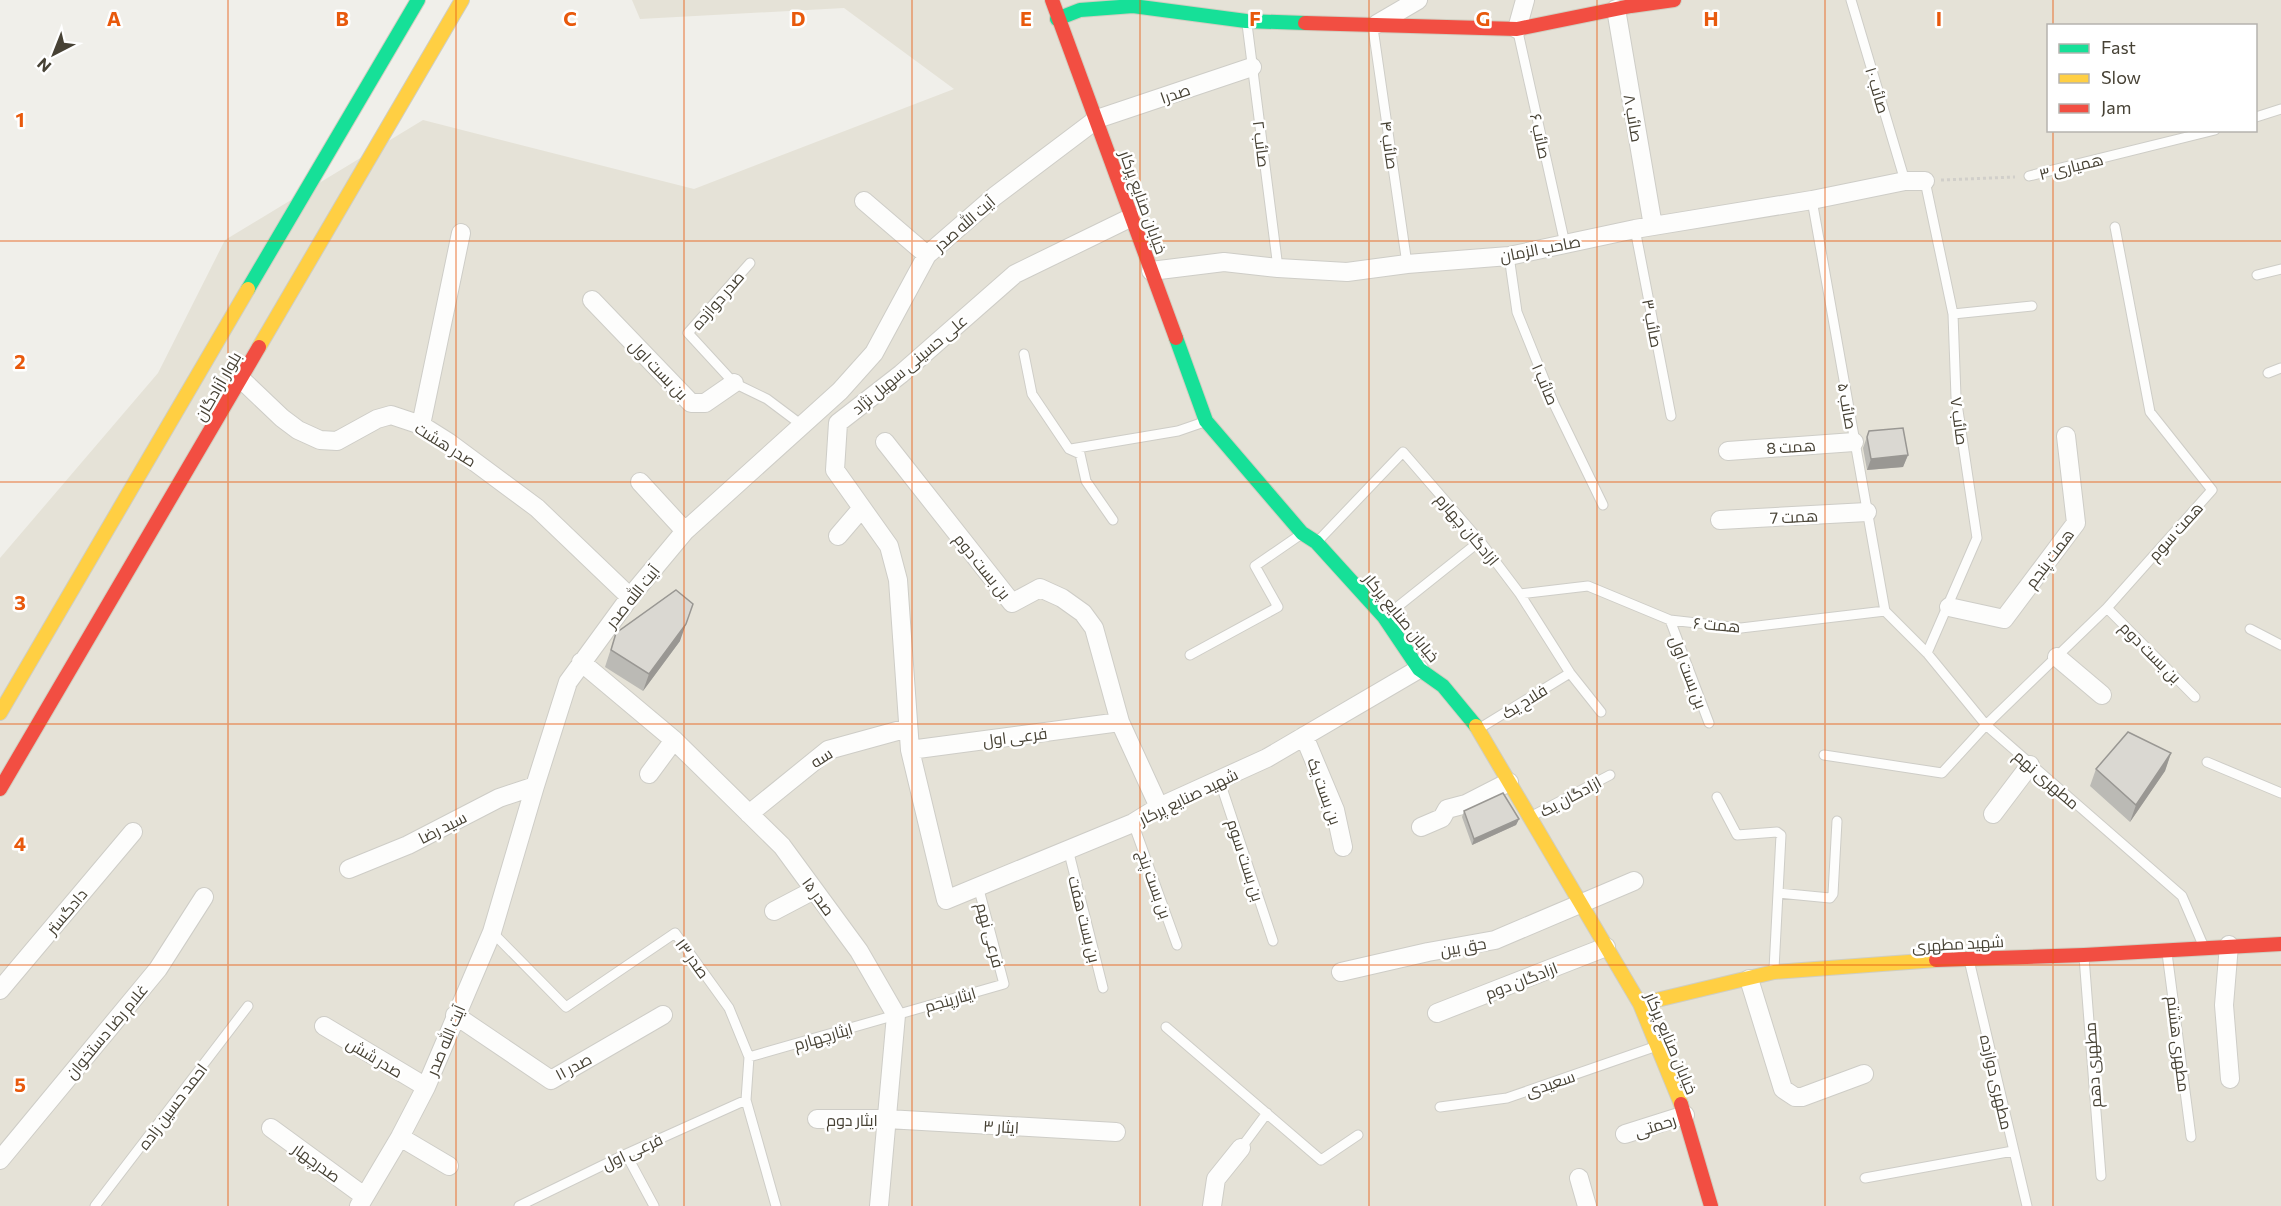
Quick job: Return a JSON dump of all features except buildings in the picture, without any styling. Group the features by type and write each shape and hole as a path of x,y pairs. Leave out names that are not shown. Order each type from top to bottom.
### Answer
{"main road":[{"name":"بلوار آزادگان","path":"0,713 219,361 418,0"},
{"name":"بلوار آزادگان","path":"0,789 462,0"},
{"name":"خیابان صنایع پرکار","path":"1052,0 1057,19 1097,119 1206,421 1302,533 1316,542 1384,617 1419,669 1443,686 1478,729 1640,1004 1685,1115 1711,1206"},
{"path":"1057,19 1080,10 1134,6 1246,21 1517,29 1626,5 1674,0"},
{"path":"219,361 241,379"},
{"name":"شهید مطهری","path":"1640,1004 1774,972 1968,958 2084,955 2204,946 2275,944"}],"street":[{"path":"1373,26 1418,0"},
{"path":"1517,29 1525,0"},
{"name":"صائب ۸","path":"1626,5 1653,226"},
{"name":"صدرا","path":"1097,119 1252,67"},
{"name":"آیت الله صدر","path":"361,1201 400,1137 426,1087 492,932 568,682 581,662 630,597 685,531 803,426 874,354 927,255 995,195 1097,119"},
{"name":"صاحب الزمان","path":"1151,271 1224,262 1347,272 1407,264 1509,256 1635,229 1812,200 1905,181 1925,181"},
{"path":"864,201 927,255"},
{"name":"علی حسینی سهیل نژاد","path":"946,900 910,750 898,580 889,546 835,470 838,423 901,374 1015,274 1132,217"},
{"path":"421,425 461,233"},
{"name":"بن بست اول","path":"592,300 691,403 705,403 734,383"},
{"name":"صدر هشت","path":"241,379 282,418 298,430 320,440 338,441 377,419 391,415 421,425 448,442 537,508 630,597"},
{"name":"همت پنجم","path":"1949,607 2004,619 2076,523 2066,436"},
{"name":"بن بست دوم","path":"885,442 1012,603 1040,588 1062,598 1083,613 1094,628 1120,722 1159,807"},
{"name":"همت 8","path":"1728,451 1854,442"},
{"path":"640,482 685,531"},
{"path":"838,536 862,508"},
{"name":"همت 7","path":"1720,520 1867,512"},
{"path":"2057,657 2102,695"},
{"name":"صدر ۱۵","path":"581,662 674,740 782,846 859,951 896,1015"},
{"name":"شهید صنایع پرکار","path":"946,900 1133,823 1159,807 1268,758 1419,669"},
{"name":"فرعی اول","path":"910,750 1120,722"},
{"name":"سه","path":"749,814 828,750 908,728"},
{"name":"بن بست یک","path":"1304,736 1335,810 1343,846"},
{"path":"649,774 674,740"},
{"path":"1994,814 2030,765"},
{"path":"1421,827 1442,818 1447,809 1466,804 1509,782"},
{"name":"سید رضا","path":"349,869 408,845 499,798 535,786"},
{"name":"دادگستر","path":"0,990 133,832"},
{"name":"حق بین","path":"1341,972 1428,952 1495,940 1634,881"},
{"path":"774,911 814,890"},
{"name":"غلام رضا دستخوان","path":"0,1160 158,969 204,897"},
{"path":"2275,944 2281,927"},
{"path":"2229,945 2224,1005 2230,1079"},
{"name":"ازادگان دوم","path":"1437,1013 1606,946"},
{"path":"1749,979 1783,1089 1795,1097 1802,1096 1864,1074"},
{"name":"صدر ۱۱","path":"455,1015 551,1080 663,1015"},
{"path":"879,1206 896,1015"},
{"name":"صدر شش","path":"324,1026 426,1087"},
{"name":"رحمتی","path":"1624,1134 1685,1115"},
{"name":"ایثار دوم","path":"817,1119 887,1119"},
{"name":"ایثار ۳","path":"887,1119 1116,1132"},
{"name":"صدرچهار","path":"271,1128 361,1201"},
{"path":"400,1137 449,1166"},
{"path":"1212,1206 1216,1179 1241,1148"},
{"path":"1579,1178 1587,1206"}],"lane":[{"name":"صائب ۱۰","path":"1851,0 1905,181"},
{"name":"صائب ۲","path":"1246,21 1278,268"},
{"name":"صائب ۴","path":"1373,26 1407,264"},
{"name":"صائب ۶","path":"1517,29 1565,244"},
{"path":"2257,117 2281,109"},
{"name":"همیاری ۳","path":"2029,176 2207,132"},
{"name":"صائب ۷","path":"1925,181 1953,314 1956,397 1977,538 1949,607 1927,653"},
{"name":"صائب ۵","path":"1812,200 1885,611"},
{"name":"همت سوم","path":"1824,755 1942,773 1986,725 2107,608 2212,490 2150,412 2115,227"},
{"name":"صائب ۳","path":"1635,229 1671,416"},
{"name":"صائب ۱","path":"1509,256 1517,312 1554,404 1603,506"},
{"name":"صدر دوازده","path":"750,263 688,333 734,383 768,399 803,426"},
{"path":"2257,275 2281,269"},
{"path":"1953,314 2032,306"},
{"path":"1024,354 1032,394 1069,449 1080,454 1086,481 1113,520"},
{"path":"2268,373 2281,368"},
{"path":"1069,449 1178,431 1206,421"},
{"name":"ازادگان چهارم","path":"1316,542 1402,452 1480,542 1520,594 1570,673 1601,712"},
{"path":"1190,655 1278,607 1255,566 1302,533"},
{"path":"1384,617 1480,542"},
{"name":"همت ۶","path":"1520,594 1588,586 1670,620 1741,628 1885,611"},
{"name":"بن بست دوم","path":"2107,608 2195,697"},
{"name":"مطهری نهم","path":"1885,611 1927,653 1986,725 2182,896 2204,946"},
{"name":"بن بست اول","path":"1670,620 1709,723"},
{"path":"2250,629 2281,645"},
{"name":"فلاح یک","path":"1478,729 1570,673"},
{"path":"2207,762 2281,793"},
{"name":"ازادگان یک","path":"1530,817 1610,775"},
{"name":"بن بست سوم","path":"1219,779 1273,941"},
{"path":"1717,797 1737,836 1777,832 1781,835 1774,972"},
{"path":"1778,893 1830,898 1833,894 1837,821"},
{"name":"بن بست پنج","path":"1133,823 1177,945"},
{"name":"بن بست هفت","path":"1068,849 1103,988"},
{"name":"فرعی نهم","path":"978,886 1004,984"},
{"name":"صدر ۱۳","path":"492,932 566,1007 675,933 729,1008 749,1057 746,1100 776,1206"},
{"name":"مطهری هشتم","path":"2167,950 2191,1137"},
{"name":"مطهری دهم","path":"2084,955 2101,1176"},
{"name":"مطهری دوازده","path":"1968,958 2027,1206"},
{"name":"ایثارپنجم","path":"896,1015 1004,984"},
{"name":"احمد حسین زاده","path":"95,1206 248,1006"},
{"name":"ایثارچهارم","path":"749,1057 896,1015"},
{"path":"1166,1027 1321,1160 1358,1135"},
{"name":"سعیدی","path":"1440,1107 1507,1098 1656,1046"},
{"name":"فرعی اول","path":"519,1206 626,1154 746,1100"},
{"path":"1241,1148 1267,1113"},
{"path":"1865,1178 2013,1151"},
{"path":"626,1154 654,1206"}],"path":[{"name":"همیاری ۳","path":"1925,181 2029,176"}],"shaded area":[{"path":"632,0 2281,0 2281,1206 0,1206 0,558 158,373 225,240 423,120 694,189 954,89 844,8 640,19"}],"traffic: fast":[{"path":"248,289 418,0"},
{"path":"1057,19 1080,10 1133,6 1246,21 1305,23"},
{"path":"1176,338 1206,421 1302,533 1316,542 1384,617 1419,669 1443,686 1476,726"}],"traffic: slow":[{"path":"259,347 462,0"},
{"path":"0,713 248,289"},
{"path":"1476,726 1640,1004 1681,1104"},
{"path":"1640,1004 1774,972 1936,960"}],"traffic: jam":[{"path":"1052,0 1176,338"},
{"path":"1305,23 1517,29 1631,6 1674,0"},
{"path":"0,789 259,347"},
{"path":"1936,960 2084,955 2281,944"},
{"path":"1681,1104 1711,1206"}]}
